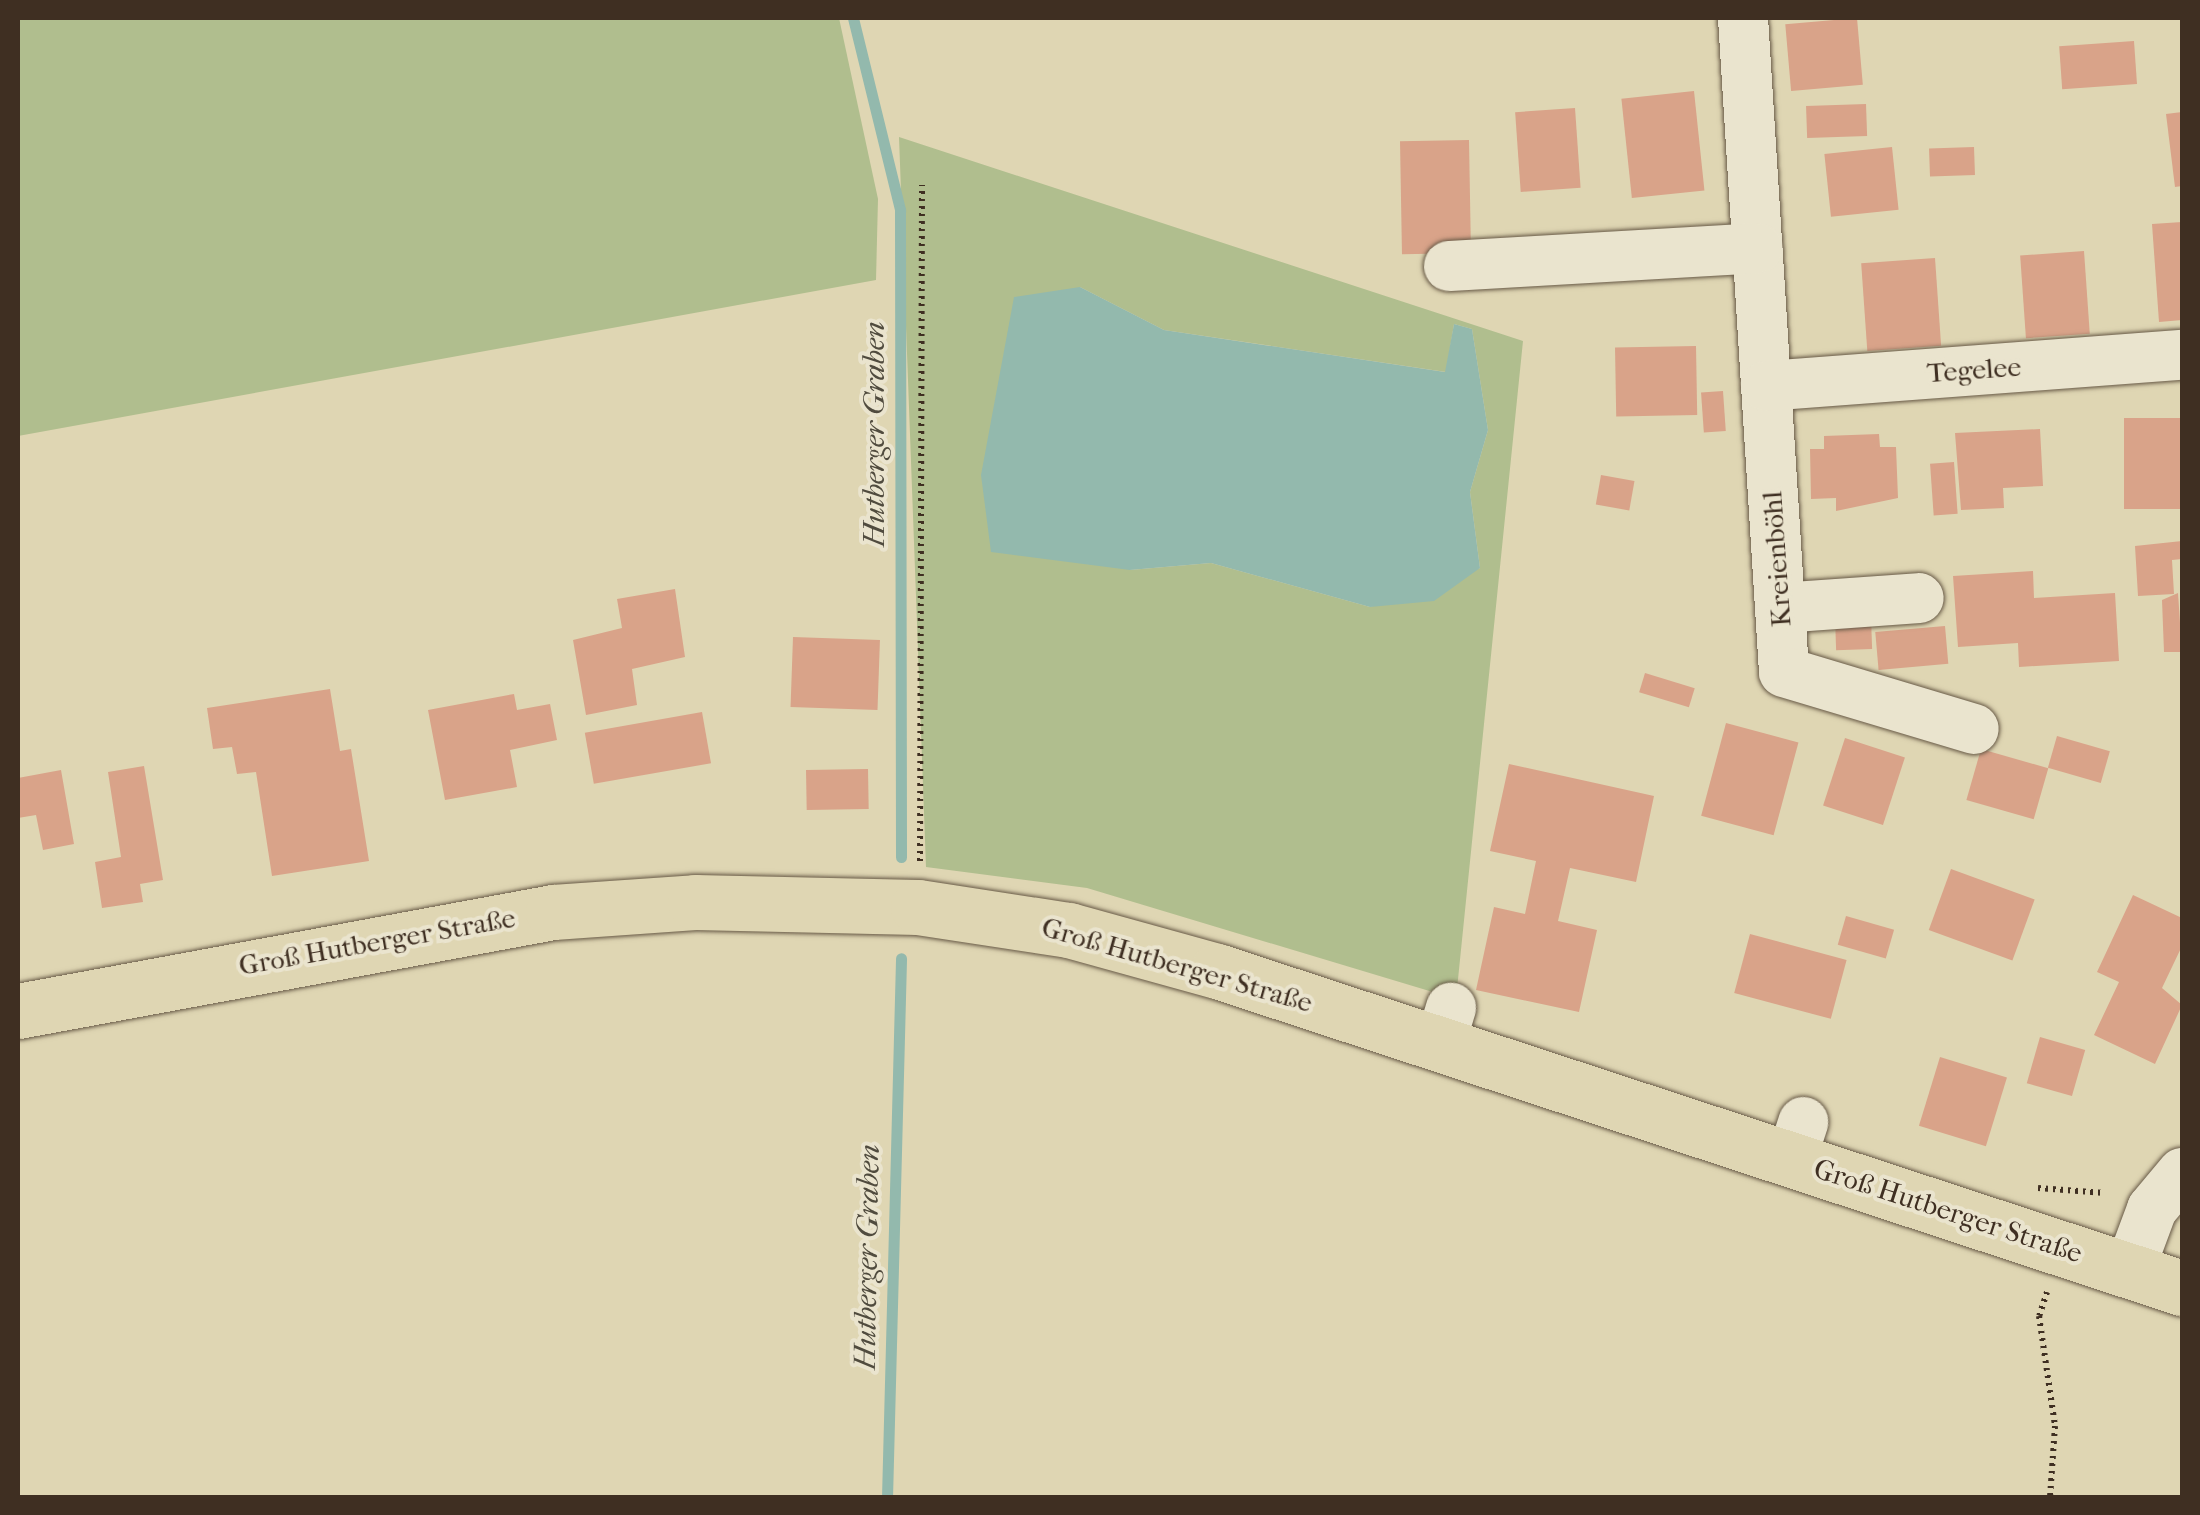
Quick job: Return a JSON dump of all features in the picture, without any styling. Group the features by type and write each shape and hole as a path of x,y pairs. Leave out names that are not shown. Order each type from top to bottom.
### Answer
{"main road":[{"name":"Groß Hutberger Straße","path":"18,1011 553,912 812,902 1070,930 1446,1026 1797,1141 2168,1280"}],"street":[{"name":"Kreienböhl","path":"1743,18 1784,672 1974,729"},
{"path":"1449,266 1757,248"},
{"name":"Tegelee","path":"1766,386 2182,355"},
{"path":"1780,608 1919,598"},
{"path":"2168,1280 2152,1209 2182,1173"}],"path":[{"path":"920,872 922,185"},
{"path":"2039,1316 2054,1426 2050,1498"}],"green space":[{"path":"18,18 839,18 878,199 876,280 18,436"},
{"path":"899,137 1523,341 1456,999 1087,888 926,867","holes":["1080,287 1164,330 1446,372 1454,324 1472,329 1488,430 1470,492 1480,568 1370,607 1211,563 1130,570"]}],"water":[{"path":"1080,287 1164,330 1445,372 1454,324 1472,329 1488,430 1470,492 1480,568 1434,601 1370,607 1211,563 1130,570 991,552 981,475 1014,297"}],"building":[{"path":"1857,18 1863,85 1791,91 1785,24"},
{"path":"2134,41 2137,84 2062,89 2059,46"},
{"path":"1694,91 1704,190 1632,198 1621,99"},
{"path":"1866,104 1867,136 1807,138 1806,106"},
{"path":"1575,108 1581,188 1521,192 1515,112"},
{"path":"2182,112 2182,186 2175,187 2166,114"},
{"path":"1469,140 1471,253 1402,254 1400,141"},
{"path":"1892,147 1899,210 1831,217 1824,154"},
{"path":"1974,147 1975,175 1930,177 1929,149"},
{"path":"2182,222 2182,320 2159,322 2152,224"},
{"path":"2084,251 2090,334 2026,338 2020,255"},
{"path":"1935,258 1941,346 1867,351 1861,263"},
{"path":"1696,346 1697,415 1616,416 1615,347"},
{"path":"1723,391 1726,431 1704,432 1701,393"},
{"path":"2124,418 2182,418 2182,509 2124,509"},
{"path":"2040,429 2043,486 2003,488 2004,508 1961,510 1955,433"},
{"path":"1879,434 1880,447 1896,447 1898,498 1836,511 1836,498 1811,499 1810,449 1824,449 1824,436"},
{"path":"1954,462 1958,514 1934,516 1930,464"},
{"path":"1601,475 1634,481 1629,510 1596,505"},
{"path":"2182,541 2182,559 2172,560 2174,594 2138,596 2135,546"},
{"path":"2033,571 2034,598 2115,593 2119,661 2019,667 2018,643 1958,647 1953,576"},
{"path":"675,589 685,657 632,669 637,705 586,715 573,640 622,628 617,599"},
{"path":"2178,593 2182,652 2164,652 2162,600"},
{"path":"1871,617 1872,649 1836,650 1835,618"},
{"path":"1945,626 1948,664 1879,670 1875,632"},
{"path":"793,637 880,640 878,710 791,707"},
{"path":"1645,673 1695,688 1689,707 1639,692"},
{"path":"330,689 340,751 351,749 369,861 272,876 256,772 237,774 232,747 213,749 207,708"},
{"path":"514,694 517,710 550,704 557,740 510,750 517,787 445,800 428,710"},
{"path":"702,712 711,763 594,784 585,733"},
{"path":"1726,723 1798,742 1774,835 1701,816"},
{"path":"2057,736 2110,751 2101,783 2048,768"},
{"path":"1845,738 1905,757 1883,825 1823,806"},
{"path":"1981,749 2048,768 2034,819 1966,800"},
{"path":"1509,764 1654,796 1636,882 1570,868 1558,921 1597,930 1579,1012 1476,990 1494,907 1525,914 1536,861 1490,851"},
{"path":"144,766 163,880 140,884 143,902 102,908 95,862 121,857 108,772"},
{"path":"868,769 869,809 807,810 806,770"},
{"path":"61,770 74,844 43,850 36,815 18,818 18,778"},
{"path":"1951,869 2035,899 2012,961 1929,930"},
{"path":"2133,895 2182,918 2182,946 2162,988 2182,1005 2155,1064 2094,1035 2119,982 2097,972"},
{"path":"1846,916 1894,930 1886,959 1838,945"},
{"path":"1750,934 1847,960 1831,1019 1734,993"},
{"path":"2040,1037 2085,1050 2072,1096 2027,1083"},
{"path":"1940,1057 2007,1077 1986,1146 1919,1126"}],"waterway":[{"name":"Hutberger Graben","path":"853,18 900,210 901,857"},
{"name":"Hutberger Graben","path":"887,1498 901,958"}]}
